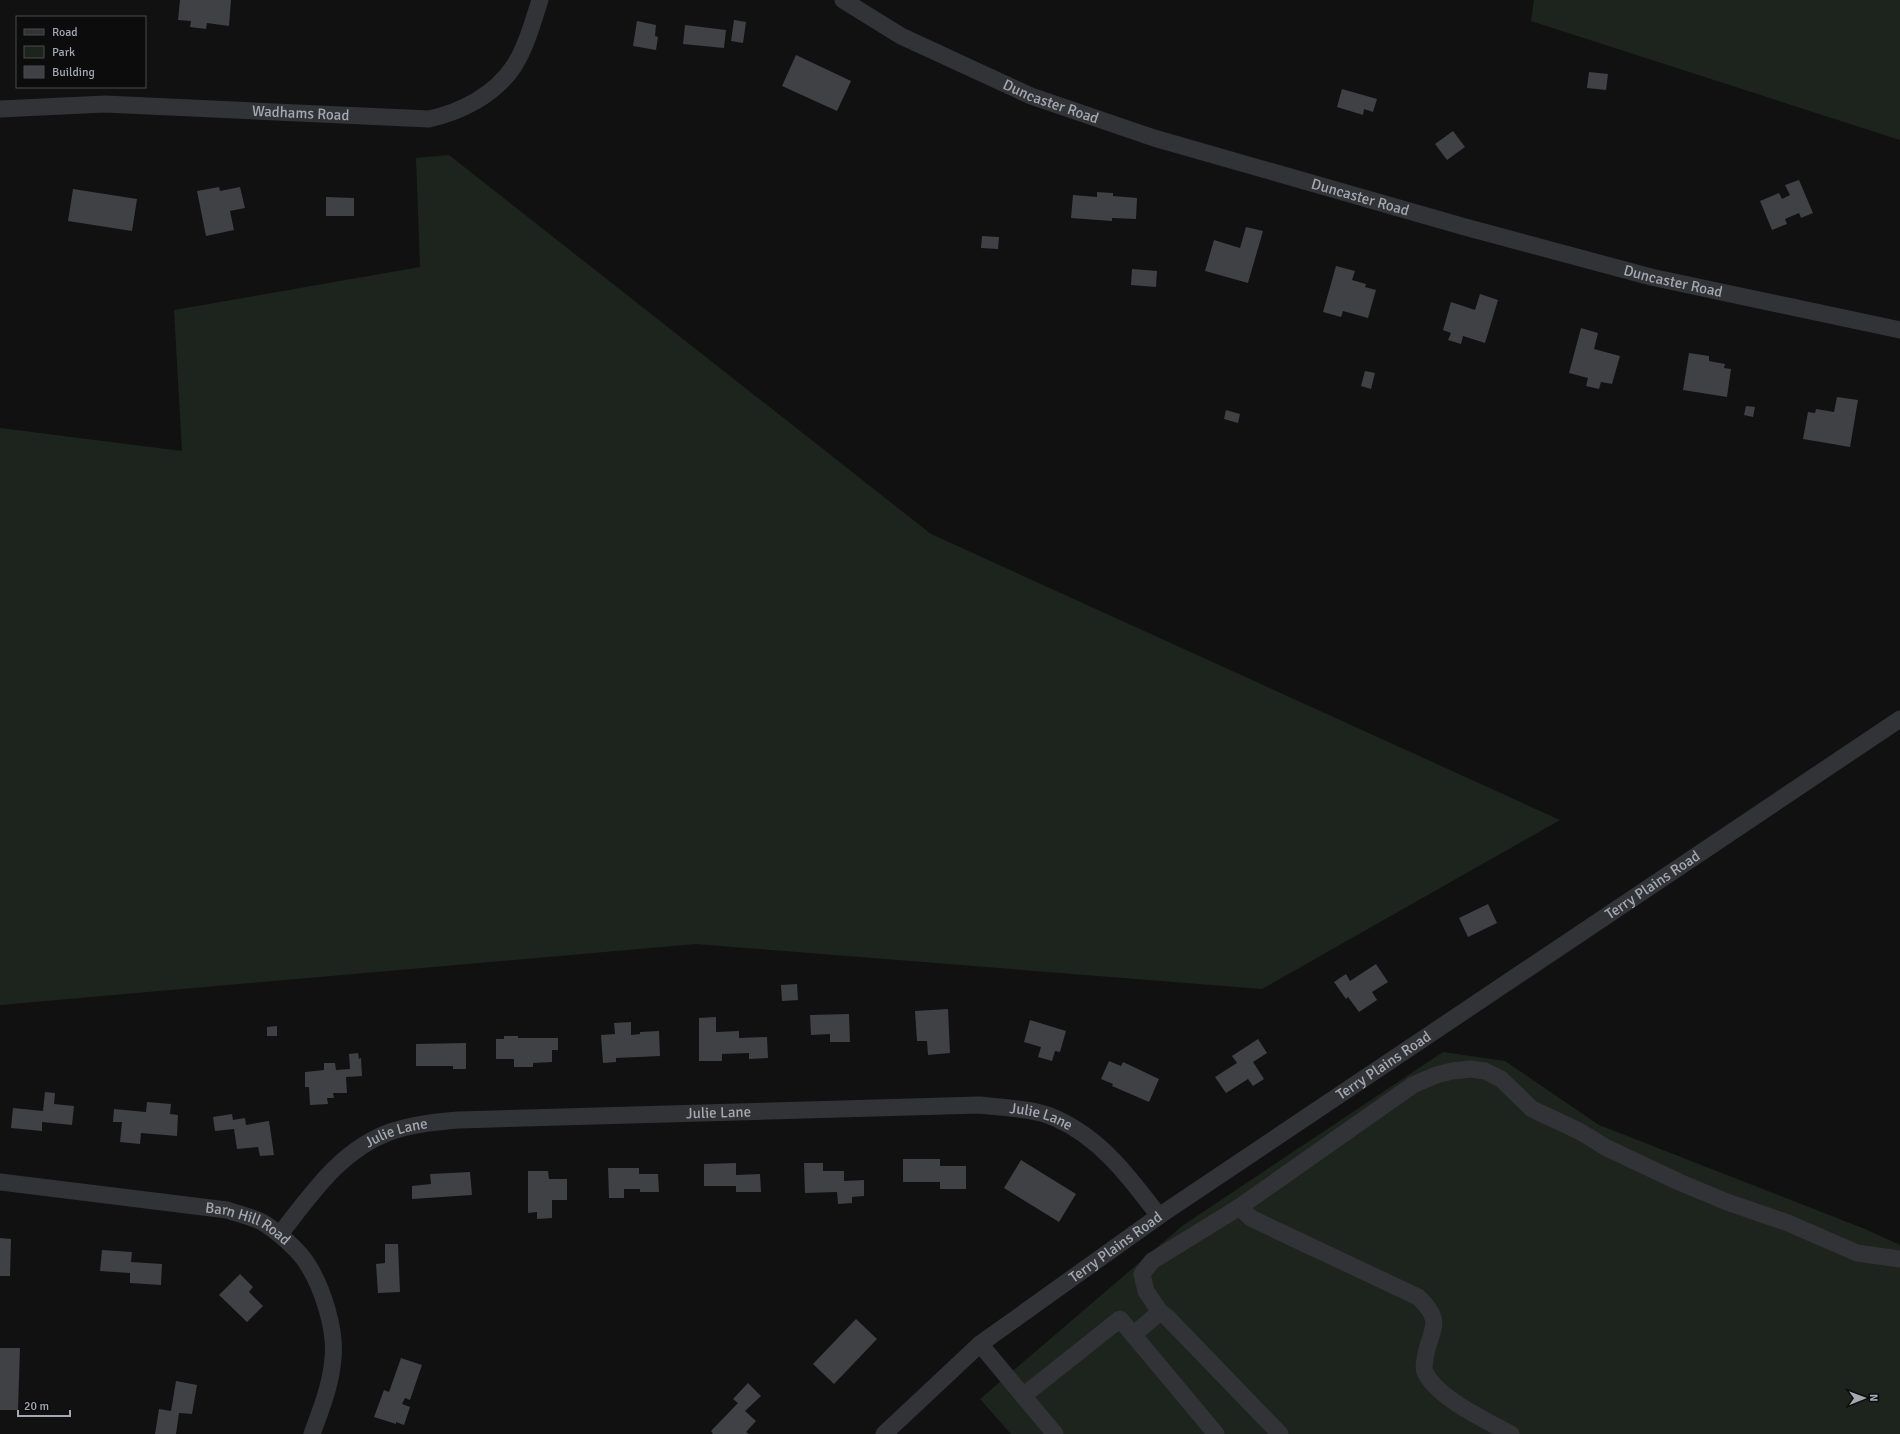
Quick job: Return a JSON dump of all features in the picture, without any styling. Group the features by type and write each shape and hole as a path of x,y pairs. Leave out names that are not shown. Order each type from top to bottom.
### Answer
{"street":[{"name":"Wadhams Road","path":"0,109 105,104 429,119 446,116 462,109 495,88 514,66 523,48 540,0"},
{"name":"Duncaster Road","path":"843,0 901,36 1031,96 1154,138 1465,227 1651,277 1900,330"},
{"name":"Terry Plains Road","path":"884,1434 980,1344 1159,1216 1900,719"},
{"path":"1280,1434 1167,1317 1160,1312 1146,1292 1142,1274 1152,1261 1239,1207 1413,1084 1436,1075 1471,1069 1485,1071 1501,1079 1532,1109 1579,1131 1607,1148 1679,1182 1727,1202 1788,1223 1857,1253 1900,1259"},
{"name":"Julie Lane","path":"280,1234 331,1170 354,1150 390,1132 416,1125 459,1120 979,1105 1027,1110 1054,1118 1082,1133 1098,1144 1128,1175 1159,1216"},
{"name":"Barn Hill Road","path":"0,1182 227,1210 260,1221 280,1234 308,1264 324,1299 332,1335 333,1357 326,1396 312,1434"},
{"path":"1239,1207 1251,1218 1418,1297 1428,1306 1433,1315 1434,1328 1425,1358 1424,1371 1429,1380 1456,1403 1511,1434"},
{"path":"1133,1335 1160,1312"},
{"path":"1023,1396 1120,1319 1216,1434"},
{"path":"980,1344 1055,1434"}],"green space":[{"path":"1534,0 1900,0 1900,140 1531,21"},
{"path":"449,155 931,534 1560,820 1262,989 696,944 0,1005 0,428 182,451 174,310 420,267 416,158"},
{"path":"1443,1052 1505,1061 1599,1125 1865,1229 1900,1245 1900,1434 1011,1434 980,1399 1182,1226"}],"building":[{"path":"180,0 231,0 229,26 207,23 206,29 190,27 191,21 178,20"},
{"path":"734,20 746,22 743,43 731,41"},
{"path":"637,21 656,25 655,36 658,37 656,50 633,46"},
{"path":"685,25 726,30 724,48 683,44"},
{"path":"796,55 851,81 837,111 782,86"},
{"path":"1589,72 1608,74 1606,90 1587,88"},
{"path":"1342,89 1377,99 1373,112 1364,109 1363,115 1337,107"},
{"path":"1453,131 1465,147 1447,160 1435,144"},
{"path":"1799,180 1813,213 1801,218 1799,213 1785,219 1787,224 1772,230 1760,201 1779,193 1782,199 1790,195 1785,185"},
{"path":"219,187 220,191 240,187 245,208 230,211 234,230 206,236 197,191"},
{"path":"73,189 137,199 132,231 68,221"},
{"path":"1097,192 1113,193 1113,196 1137,198 1136,219 1112,218 1112,221 1071,218 1073,195 1097,197"},
{"path":"326,197 354,198 354,216 326,216"},
{"path":"1246,227 1263,231 1248,283 1205,271 1214,240 1240,248"},
{"path":"982,236 999,237 998,249 981,248"},
{"path":"1336,266 1355,271 1352,280 1366,284 1365,287 1376,290 1368,318 1343,311 1341,317 1323,312"},
{"path":"1132,269 1157,271 1156,287 1131,285"},
{"path":"1480,294 1498,300 1485,343 1463,336 1461,344 1448,340 1451,333 1443,330 1451,302 1475,310"},
{"path":"1581,328 1598,333 1594,349 1620,356 1612,384 1601,382 1599,389 1586,386 1588,378 1569,373"},
{"path":"1689,353 1709,356 1709,361 1725,364 1724,368 1731,369 1727,397 1683,390"},
{"path":"1365,371 1375,373 1371,389 1361,386"},
{"path":"1837,397 1858,400 1850,447 1803,439 1808,412 1815,413 1816,409 1834,412"},
{"path":"1746,406 1755,407 1753,417 1744,415"},
{"path":"1226,410 1240,414 1238,423 1224,419"},
{"path":"1488,904 1497,923 1468,937 1459,918"},
{"path":"1376,964 1388,982 1372,992 1377,1000 1359,1012 1348,997 1346,999 1334,982 1346,974 1350,981"},
{"path":"797,984 798,1000 782,1001 781,985"},
{"path":"948,1009 950,1053 928,1055 927,1041 917,1041 915,1011"},
{"path":"849,1014 850,1042 830,1042 830,1034 811,1035 810,1015"},
{"path":"716,1017 716,1032 739,1031 739,1038 767,1037 768,1058 749,1059 749,1053 722,1054 722,1061 699,1061 699,1018"},
{"path":"1030,1020 1066,1031 1060,1052 1055,1051 1052,1061 1038,1057 1041,1047 1024,1042"},
{"path":"631,1022 631,1035 640,1034 640,1032 659,1031 660,1056 616,1058 616,1062 603,1063 601,1035 615,1034 614,1023"},
{"path":"277,1026 277,1036 267,1036 267,1027"},
{"path":"504,1036 518,1036 518,1038 558,1038 558,1050 552,1050 552,1062 533,1063 533,1067 514,1067 514,1059 496,1059 496,1039 504,1039"},
{"path":"1258,1039 1267,1053 1253,1062 1264,1079 1253,1086 1248,1079 1226,1093 1215,1077 1237,1063 1232,1056"},
{"path":"466,1043 466,1069 453,1069 453,1066 416,1066 416,1044"},
{"path":"358,1053 359,1059 361,1058 362,1076 346,1077 347,1093 333,1093 334,1098 327,1098 328,1104 310,1105 309,1087 305,1087 305,1072 324,1070 324,1063 335,1063 336,1070 350,1069 349,1054"},
{"path":"1109,1061 1121,1066 1123,1062 1159,1079 1149,1102 1112,1086 1113,1084 1101,1079"},
{"path":"45,1092 55,1093 54,1104 74,1106 72,1125 42,1122 42,1131 11,1128 13,1108 43,1111"},
{"path":"147,1102 171,1104 170,1114 178,1115 177,1136 141,1133 140,1144 120,1142 122,1122 113,1122 114,1109 146,1112"},
{"path":"232,1114 233,1120 245,1118 246,1125 269,1121 274,1155 260,1156 258,1147 237,1149 234,1129 215,1131 213,1117"},
{"path":"903,1159 940,1159 940,1166 966,1166 966,1189 940,1189 940,1182 903,1182"},
{"path":"1021,1160 1076,1194 1059,1222 1004,1188"},
{"path":"736,1163 736,1175 760,1174 761,1192 736,1192 736,1186 704,1186 704,1164"},
{"path":"804,1163 823,1163 823,1171 844,1171 844,1181 864,1180 864,1196 852,1197 852,1203 838,1204 837,1192 805,1193"},
{"path":"608,1168 639,1168 639,1174 658,1174 659,1192 640,1192 640,1189 624,1189 624,1198 609,1198"},
{"path":"528,1171 548,1171 549,1179 567,1179 567,1200 552,1200 552,1218 537,1219 537,1212 528,1213"},
{"path":"470,1172 472,1195 412,1199 412,1186 431,1184 430,1174"},
{"path":"0,1238 11,1239 10,1276 0,1276"},
{"path":"385,1244 398,1244 400,1292 378,1293 376,1264 385,1263"},
{"path":"102,1250 132,1252 131,1262 162,1264 161,1285 130,1283 130,1273 100,1271"},
{"path":"240,1274 253,1287 249,1292 263,1306 247,1322 219,1295"},
{"path":"856,1319 877,1339 834,1384 813,1364"},
{"path":"0,1348 20,1348 18,1410 0,1410"},
{"path":"401,1358 422,1365 410,1400 405,1398 402,1404 410,1407 404,1425 374,1417 384,1390 389,1392"},
{"path":"176,1381 197,1385 192,1414 179,1413 176,1434 155,1434 159,1409 171,1411"},
{"path":"748,1383 761,1396 745,1411 756,1421 746,1432 749,1434 713,1434 711,1431 738,1403 733,1399"}]}
